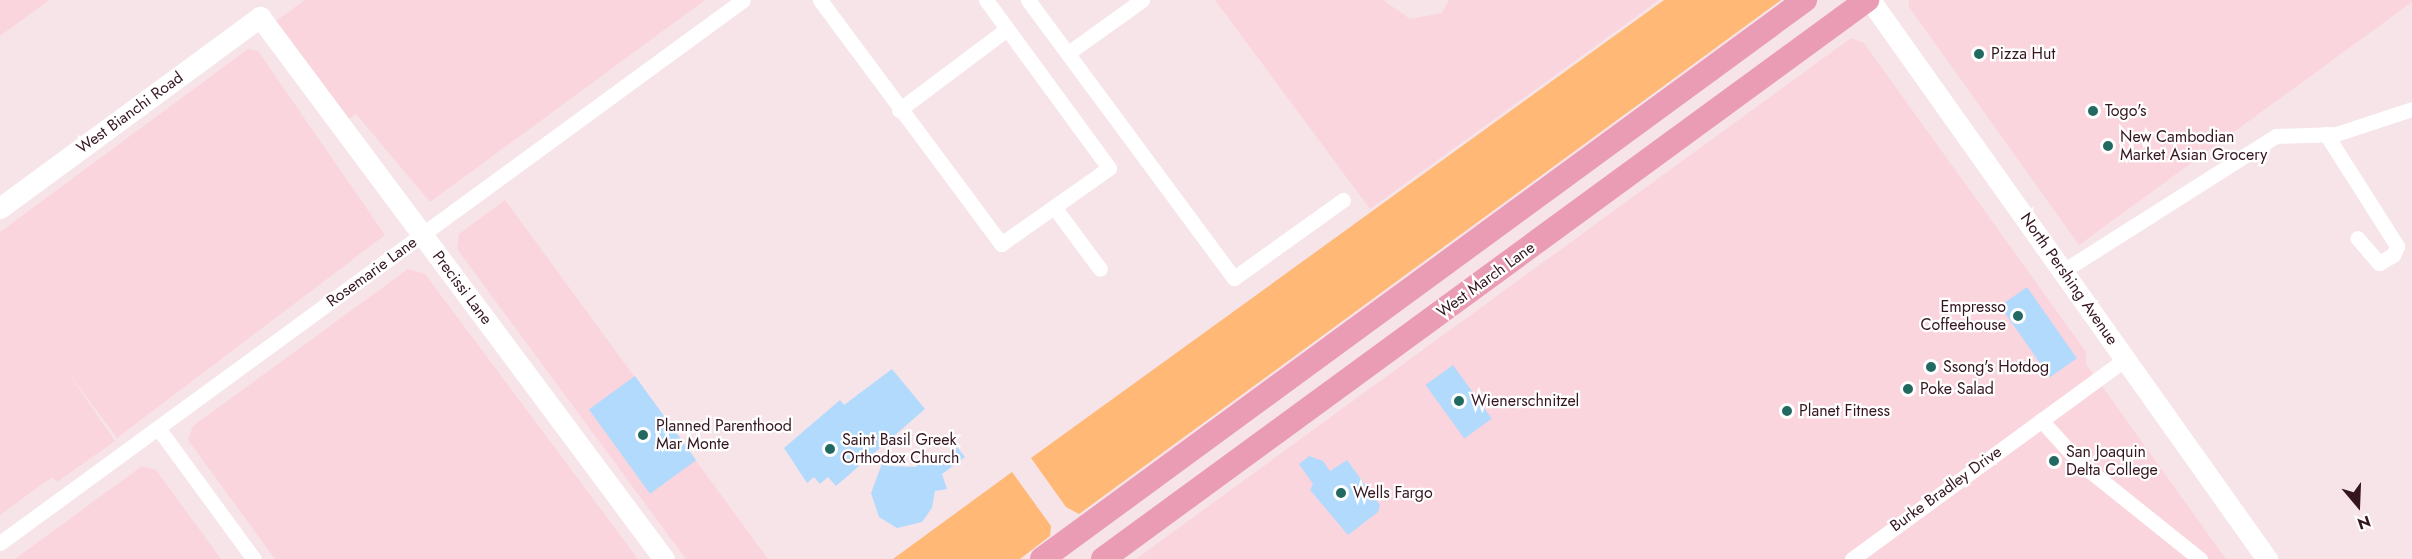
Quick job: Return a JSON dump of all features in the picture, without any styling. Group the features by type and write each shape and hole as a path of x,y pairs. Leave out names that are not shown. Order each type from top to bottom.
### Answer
{"main road":[{"path":"1042,559 1805,0"},
{"name":"West March Lane","path":"1103,559 1868,0"}],"street":[{"name":"Rosemarie Lane","path":"0,543 743,0"},
{"path":"820,0 1001,244 1109,168 986,0"},
{"path":"1028,0 1234,278 1343,200"},
{"path":"1068,53 1142,0"},
{"name":"North Pershing Avenue","path":"1868,0 2267,559"},
{"name":"Precissi Lane","path":"260,17 664,559"},
{"name":"West Bianchi Road","path":"0,208 260,17"},
{"path":"900,110 1007,29"},
{"path":"2062,271 2276,136 2326,134 2375,124 2412,109"},
{"path":"2326,134 2397,246 2393,255 2379,263 2357,238"},
{"path":"1054,207 1100,269"},
{"name":"Burke Bradley Drive","path":"1852,559 2124,360"},
{"path":"2041,420 2079,463 2200,559"},
{"path":"158,428 254,559"}],"shaded area":[{"path":"0,0 49,0 0,36"},
{"path":"305,0 705,0 430,202 356,114 345,122 273,23"},
{"path":"1215,0 1383,0 1410,19 1442,13 1449,0 1659,0 1370,209"},
{"path":"1664,0 1781,0 1079,514 1066,507 1031,458"},
{"path":"1909,0 2412,0 2412,2 2079,245 1909,7"},
{"path":"1851,38 1864,43 2086,352 2086,364 2226,559 1136,559"},
{"path":"248,49 258,51 385,235 117,438 65,368 115,441 57,482 52,477 0,515 0,232"},
{"path":"505,200 768,559 686,559 457,249 459,234"},
{"path":"408,269 425,274 638,559 275,559 188,440 193,426"},
{"path":"142,466 156,470 221,559 15,559"},
{"path":"1012,472 1051,526 1050,536 1020,559 893,559"}],"building":[{"path":"2027,287 2077,358 2050,377 2000,306"},
{"name":"Wienerschnitzel","path":"1453,365 1492,418 1464,438 1425,385"},
{"name":"Saint Basil Greek Orthodox Church","path":"892,369 925,409 836,486 828,477 820,484 814,477 807,483 784,448 840,400 844,405"},
{"name":"Planned Parenthood Mar Monte","path":"635,376 696,460 650,494 589,410"},
{"path":"957,447 965,457 942,474 947,489 935,491 932,508 922,522 897,528 879,517 871,493 883,461 888,466 916,467 921,455 935,465"},
{"name":"Wells Fargo","path":"1309,456 1323,461 1330,471 1347,460 1380,505 1378,512 1348,535 1310,490 1313,484 1299,464"}],"place":[{"name":"Pizza Hut","path":"1979,54"},
{"name":"Togo's","path":"2093,111"},
{"name":"New Cambodian Market Asian Grocery","path":"2108,146"},
{"name":"Empresso Coffeehouse","path":"2018,316"},
{"name":"Ssong's Hotdog","path":"1931,367"},
{"name":"Poke Salad","path":"1908,389"},
{"name":"Wienerschnitzel","path":"1459,401"},
{"name":"Planet Fitness","path":"1787,411"},
{"name":"Planned Parenthood Mar Monte","path":"643,435"},
{"name":"Saint Basil Greek Orthodox Church","path":"830,449"},
{"name":"San Joaquin Delta College","path":"2054,461"},
{"name":"Wells Fargo","path":"1341,493"}]}
